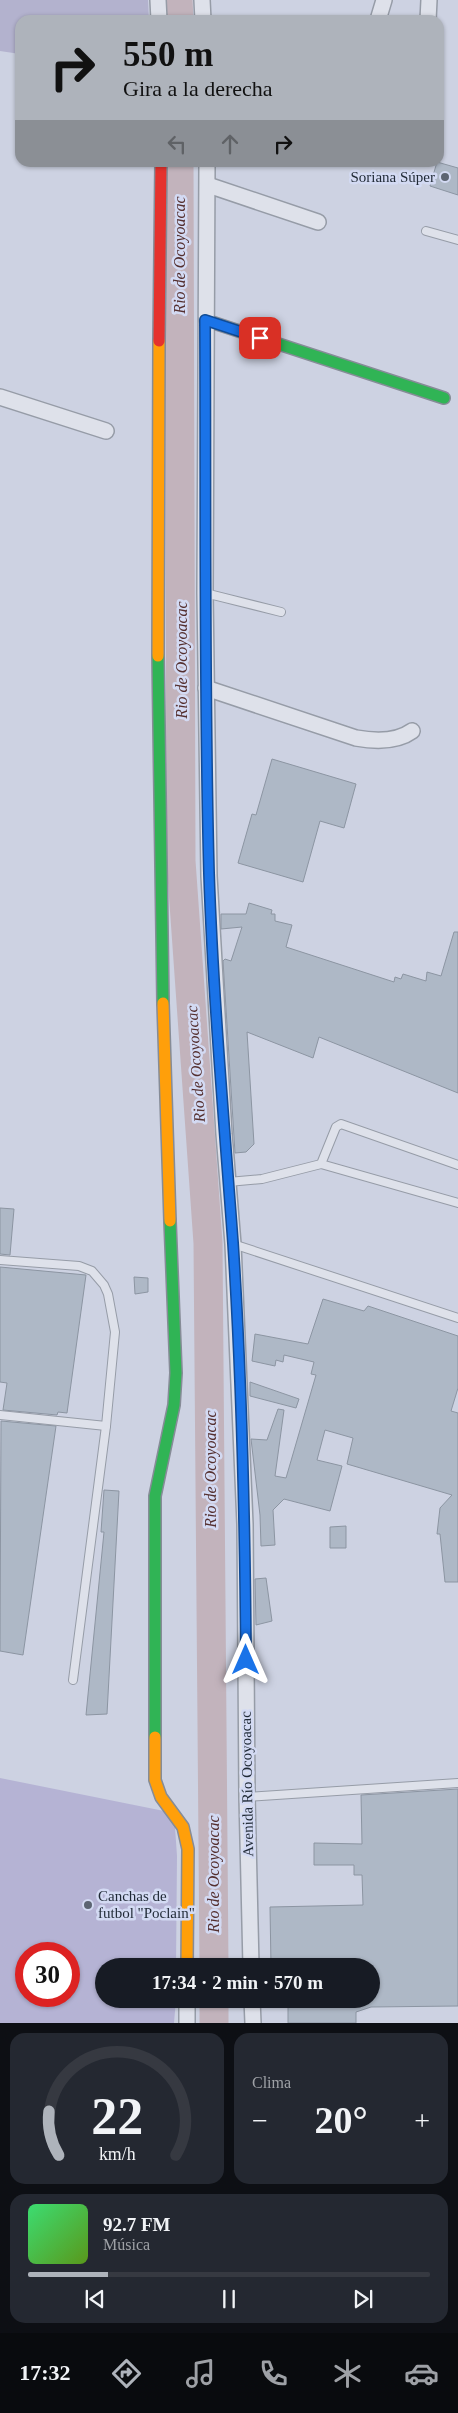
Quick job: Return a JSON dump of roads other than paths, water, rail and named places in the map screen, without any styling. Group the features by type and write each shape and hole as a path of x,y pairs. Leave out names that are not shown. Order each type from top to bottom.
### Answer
{"street":[{"path":"158,0 159,15"},
{"path":"202,0 203,15"},
{"path":"380,15 384,0"},
{"path":"428,15 429,0"},
{"path":"161,167 157,452 158,620 164,1089 176,1372 174,1405 155,1496 155,1780 160,1796 173,1811 183,1827 188,1849 187,1958"},
{"name":"Avenida Río Ocoyoacac","path":"207,167 205,593 209,876 233,1244 245,1524 247,1797 251,1958"},
{"path":"208,185 318,222"},
{"path":"205,320 444,398"},
{"path":"0,397 106,431"},
{"path":"206,688 356,738 372,741 384,740 412,731"},
{"path":"187,2008 187,2023"},
{"path":"252,2008 253,2023"}],"lane":[{"path":"426,231 458,240"},
{"path":"205,593 281,612"},
{"path":"321,1164 336,1127 341,1124 458,1165"},
{"path":"228,1182 262,1179 321,1164 458,1203"},
{"path":"233,1244 458,1318"},
{"path":"0,1260 86,1267 99,1277 104,1285 111,1306 115,1332 106,1426 72,1680"},
{"path":"0,1415 106,1426"},
{"path":"247,1797 458,1783"}],"waterway":[{"name":"Rio de Ocoyoacac","path":"178,0 179,15"},
{"name":"Rio de Ocoyoacac","path":"179,167 181,861 208,1243 214,1958"},
{"name":"Rio de Ocoyoacac","path":"214,2008 214,2023"}],"place":[{"name":"Soriana Súper","path":"445,177"},
{"name":"Canchas de futbol \"Poclain\"","path":"88,1905"}]}
